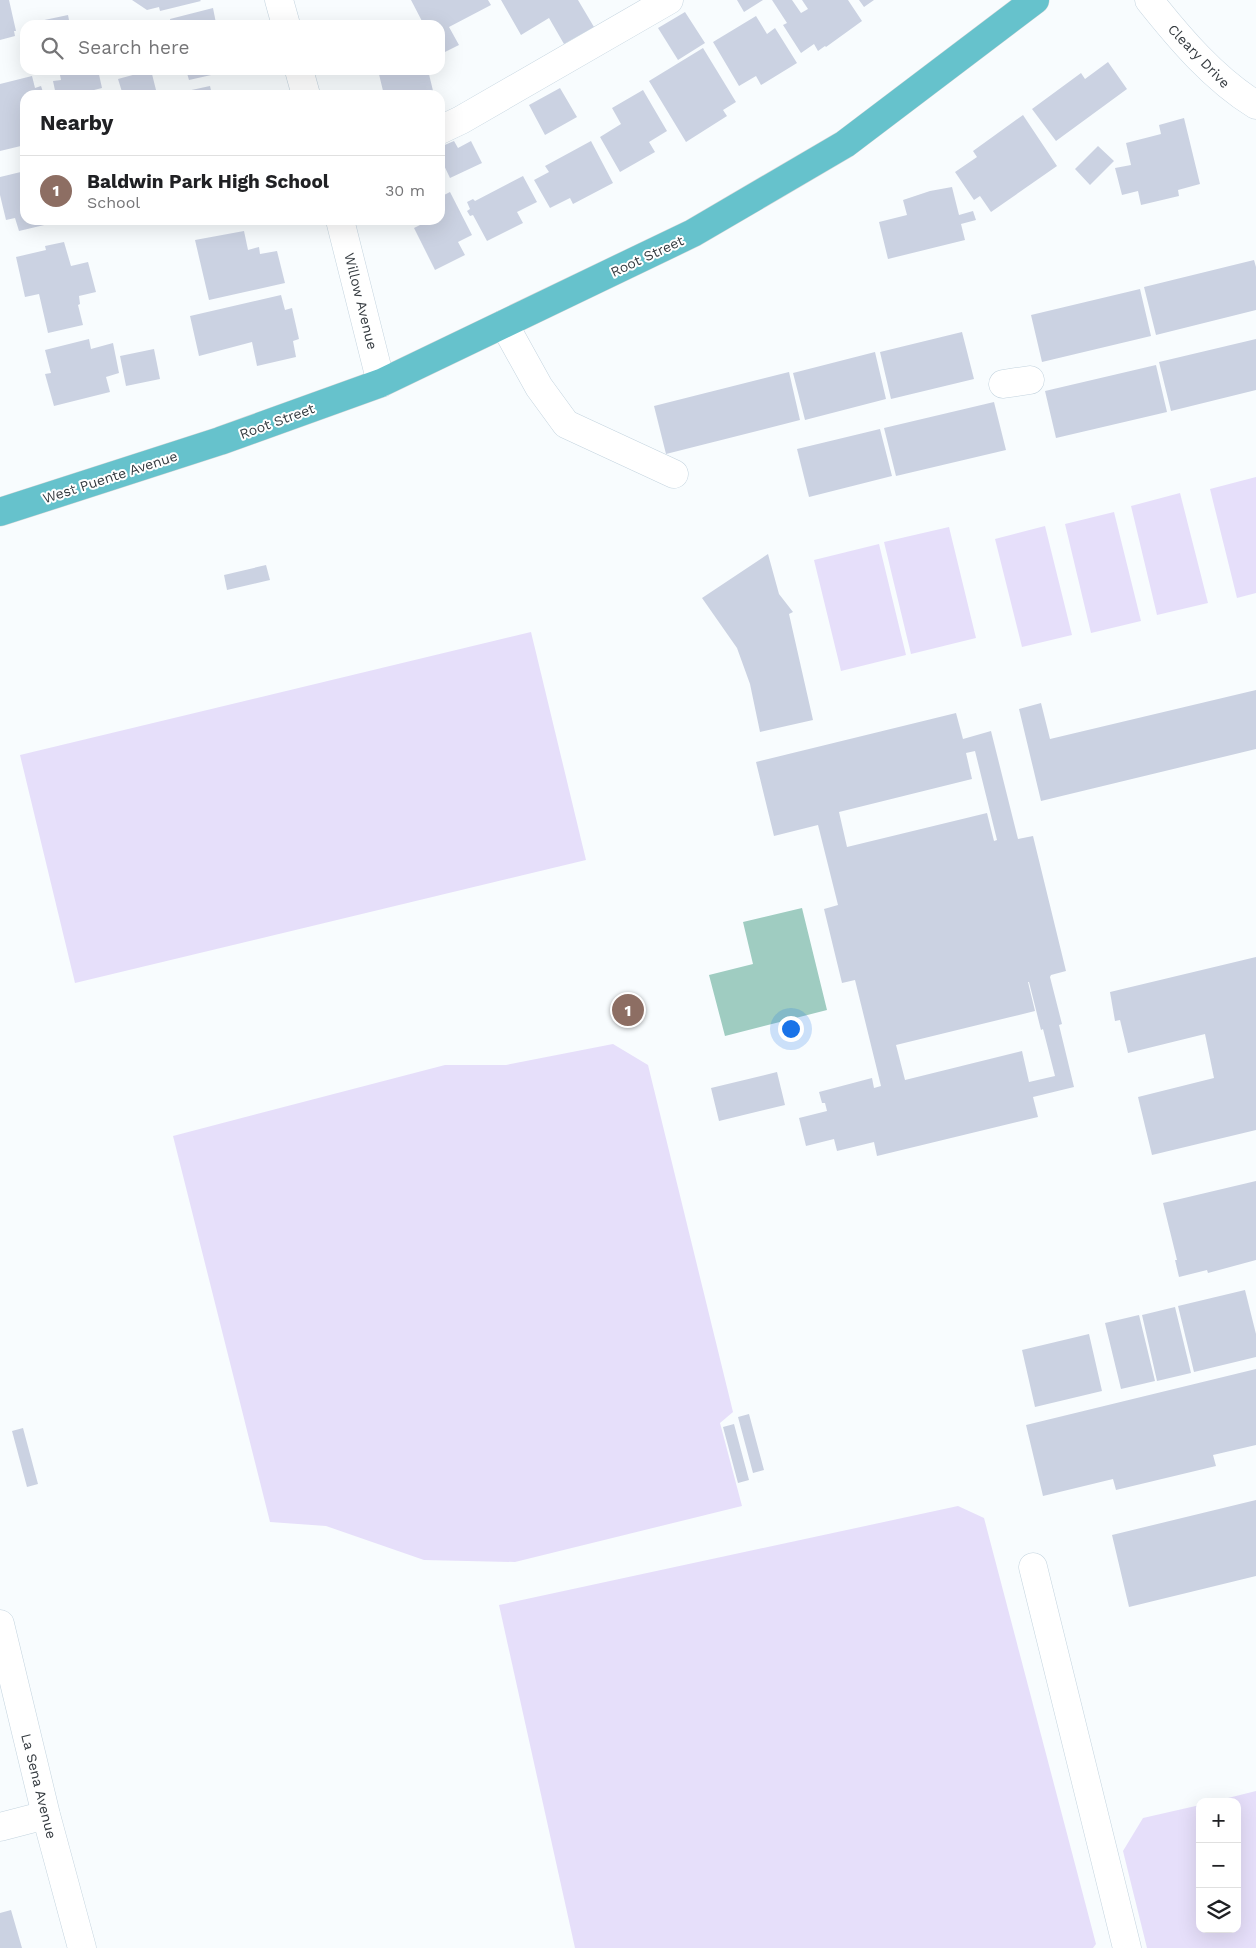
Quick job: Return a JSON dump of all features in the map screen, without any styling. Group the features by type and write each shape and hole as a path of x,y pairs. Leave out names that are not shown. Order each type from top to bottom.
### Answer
{"main road":[{"name":"Root Street","path":"220,441 381,383 693,234 846,144 1035,0"},
{"name":"West Puente Avenue","path":"1,507 220,441"}],"street":[{"path":"279,0 285,20"},
{"path":"445,128 669,0"},
{"name":"Cleary Drive","path":"1149,0 1178,36 1235,92 1256,105"},
{"path":"300,75 305,90"},
{"name":"Willow Avenue","path":"341,225 381,383"},
{"path":"504,324 539,387 566,424 674,474"},
{"path":"1003,384 1030,380"},
{"path":"1033,1567 1127,1948"},
{"name":"La Sena Avenue","path":"0,1624 46,1816 82,1948"},
{"path":"0,1827 46,1816"}],"shaded area":[{"path":"1256,477 1256,593 1237,598 1210,489"},
{"path":"1180,493 1208,603 1157,615 1131,506"},
{"path":"1114,512 1141,621 1091,633 1065,524"},
{"path":"1045,526 1072,635 1022,647 995,539"},
{"path":"949,527 976,638 911,654 884,542"},
{"path":"879,544 906,655 841,671 814,560"},
{"path":"531,632 586,860 75,983 20,755"},
{"path":"802,908 827,1010 725,1036 709,975 753,964 743,922"},
{"path":"613,1044 648,1065 733,1412 720,1423 742,1506 515,1562 424,1560 326,1526 270,1522 173,1136 445,1065 506,1065"},
{"path":"958,1506 984,1518 1096,1944 1093,1948 575,1948 499,1605"},
{"path":"1256,1791 1256,1948 1147,1948 1123,1851 1143,1818 1196,1806 1196,1933 1241,1933 1241,1798 1228,1798"}],"building":[{"path":"0,0 9,0 16,31 14,31 15,36 0,40"},
{"path":"132,0 201,1 160,11 159,7 147,10"},
{"path":"411,0 488,0 491,5 449,27 459,45 445,52 445,20 421,20"},
{"path":"501,0 578,0 594,27 564,44 549,18 521,35"},
{"path":"737,0 763,0 744,12"},
{"path":"772,0 792,0 801,13 808,9 802,0 848,0 862,21 826,47 818,51 814,44 801,53 783,25 787,23"},
{"path":"859,0 874,0 864,7"},
{"path":"213,8 215,20 170,20"},
{"path":"685,12 705,43 678,60 658,28"},
{"path":"68,15 69,20 44,20"},
{"path":"756,16 767,34 775,28 797,63 761,85 756,76 739,86 713,42"},
{"path":"703,48 736,102 723,110 727,116 686,142 649,81"},
{"path":"1108,62 1127,89 1056,141 1032,109 1081,73 1085,79"},
{"path":"60,75 99,75 102,88 94,90 55,90 53,81 61,80"},
{"path":"133,75 152,75 156,90 121,90 118,79"},
{"path":"188,75 211,75 189,80"},
{"path":"379,75 429,75 433,90 383,90"},
{"path":"32,76 35,88 41,86 42,90 20,90 20,146 0,151 0,84"},
{"path":"210,86 211,90 192,90"},
{"path":"560,88 577,117 545,135 529,105"},
{"path":"643,90 667,131 649,142 655,152 620,172 600,137 621,124 612,108"},
{"path":"1023,115 1057,166 991,212 980,196 974,200 955,172 977,157 973,151"},
{"path":"1184,118 1200,184 1178,190 1179,196 1141,205 1138,191 1122,195 1115,168 1131,165 1126,143 1161,134 1159,125"},
{"path":"454,141 458,148 471,141 482,163 450,178 445,168 445,145"},
{"path":"591,141 613,183 573,204 570,198 550,208 534,180 549,172 545,166"},
{"path":"1098,146 1114,161 1090,185 1075,169"},
{"path":"20,172 20,225 44,225 19,231 15,218 6,220 0,195 0,177"},
{"path":"523,176 537,202 517,212 523,223 487,241 473,215 470,216 467,211 470,209 467,202 473,199 475,201"},
{"path":"952,187 959,215 973,211 976,220 961,224 965,240 888,259 879,222 907,215 903,200 930,191"},
{"path":"450,192 472,235 458,242 465,255 435,270 414,228 420,225 445,225 445,194"},
{"path":"244,231 248,250 259,247 260,254 277,251 285,283 209,300 195,240"},
{"path":"64,242 71,266 88,262 96,292 79,296 80,304 78,305 83,325 48,333 39,294 25,297 16,257 46,250 45,246"},
{"path":"1254,260 1256,267 1256,310 1156,335 1144,287"},
{"path":"1140,289 1151,336 1042,362 1031,315"},
{"path":"281,295 285,310 292,308 299,339 293,341 296,357 257,366 252,342 199,356 190,316"},
{"path":"962,332 974,379 891,399 880,352"},
{"path":"89,339 91,349 113,343 119,373 106,377 110,392 54,406 45,374 51,373 45,350"},
{"path":"1256,339 1256,390 1171,411 1159,362"},
{"path":"154,349 160,379 126,386 120,356"},
{"path":"875,352 886,399 805,420 793,373"},
{"path":"1156,365 1167,412 1056,438 1045,391"},
{"path":"789,372 800,420 666,454 654,406"},
{"path":"994,402 1006,450 896,476 884,428"},
{"path":"880,429 892,476 809,497 797,449"},
{"path":"768,554 779,594 793,612 789,614 813,720 760,732 750,684 737,648 702,598"},
{"path":"266,565 270,580 227,590 224,575"},
{"path":"1256,690 1256,749 1041,801 1019,709 1041,703 1050,739"},
{"path":"956,713 963,739 991,731 1018,839 1033,836 1066,971 1051,975 1050,977 1062,1024 1059,1025 1074,1087 1033,1097 1038,1117 877,1156 874,1142 837,1151 834,1139 806,1146 799,1118 827,1111 825,1103 822,1103 819,1092 872,1078 874,1088 881,1086 855,980 842,983 824,909 838,905 818,825 774,836 756,762","holes":["975,751 997,840 994,841 987,813 847,847 839,812 972,779 966,753","1028,982 1055,1076 1029,1082 1022,1051 905,1080 896,1045 1035,1011"]},
{"path":"1256,957 1256,1130 1152,1155 1138,1097 1214,1078 1205,1034 1128,1053 1120,1020 1115,1021 1110,992"},
{"path":"777,1072 785,1105 719,1121 711,1088"},
{"path":"1256,1181 1256,1260 1208,1273 1207,1270 1179,1277 1175,1260 1177,1260 1163,1203"},
{"path":"1245,1290 1256,1334 1256,1357 1194,1372 1178,1306"},
{"path":"1175,1307 1191,1373 1157,1381 1142,1315"},
{"path":"1139,1315 1155,1381 1121,1389 1105,1323"},
{"path":"1089,1334 1102,1391 1035,1407 1022,1350"},
{"path":"1256,1369 1256,1445 1213,1455 1216,1466 1116,1490 1113,1479 1043,1496 1026,1425"},
{"path":"749,1414 764,1470 753,1473 738,1417"},
{"path":"734,1424 749,1480 738,1483 723,1427"},
{"path":"23,1428 38,1484 27,1487 12,1431"},
{"path":"1256,1500 1256,1576 1129,1607 1112,1535"},
{"path":"11,1910 22,1948 0,1948 0,1913"}],"place":[{"name":"Baldwin Park High School","path":"628,1010"}]}
